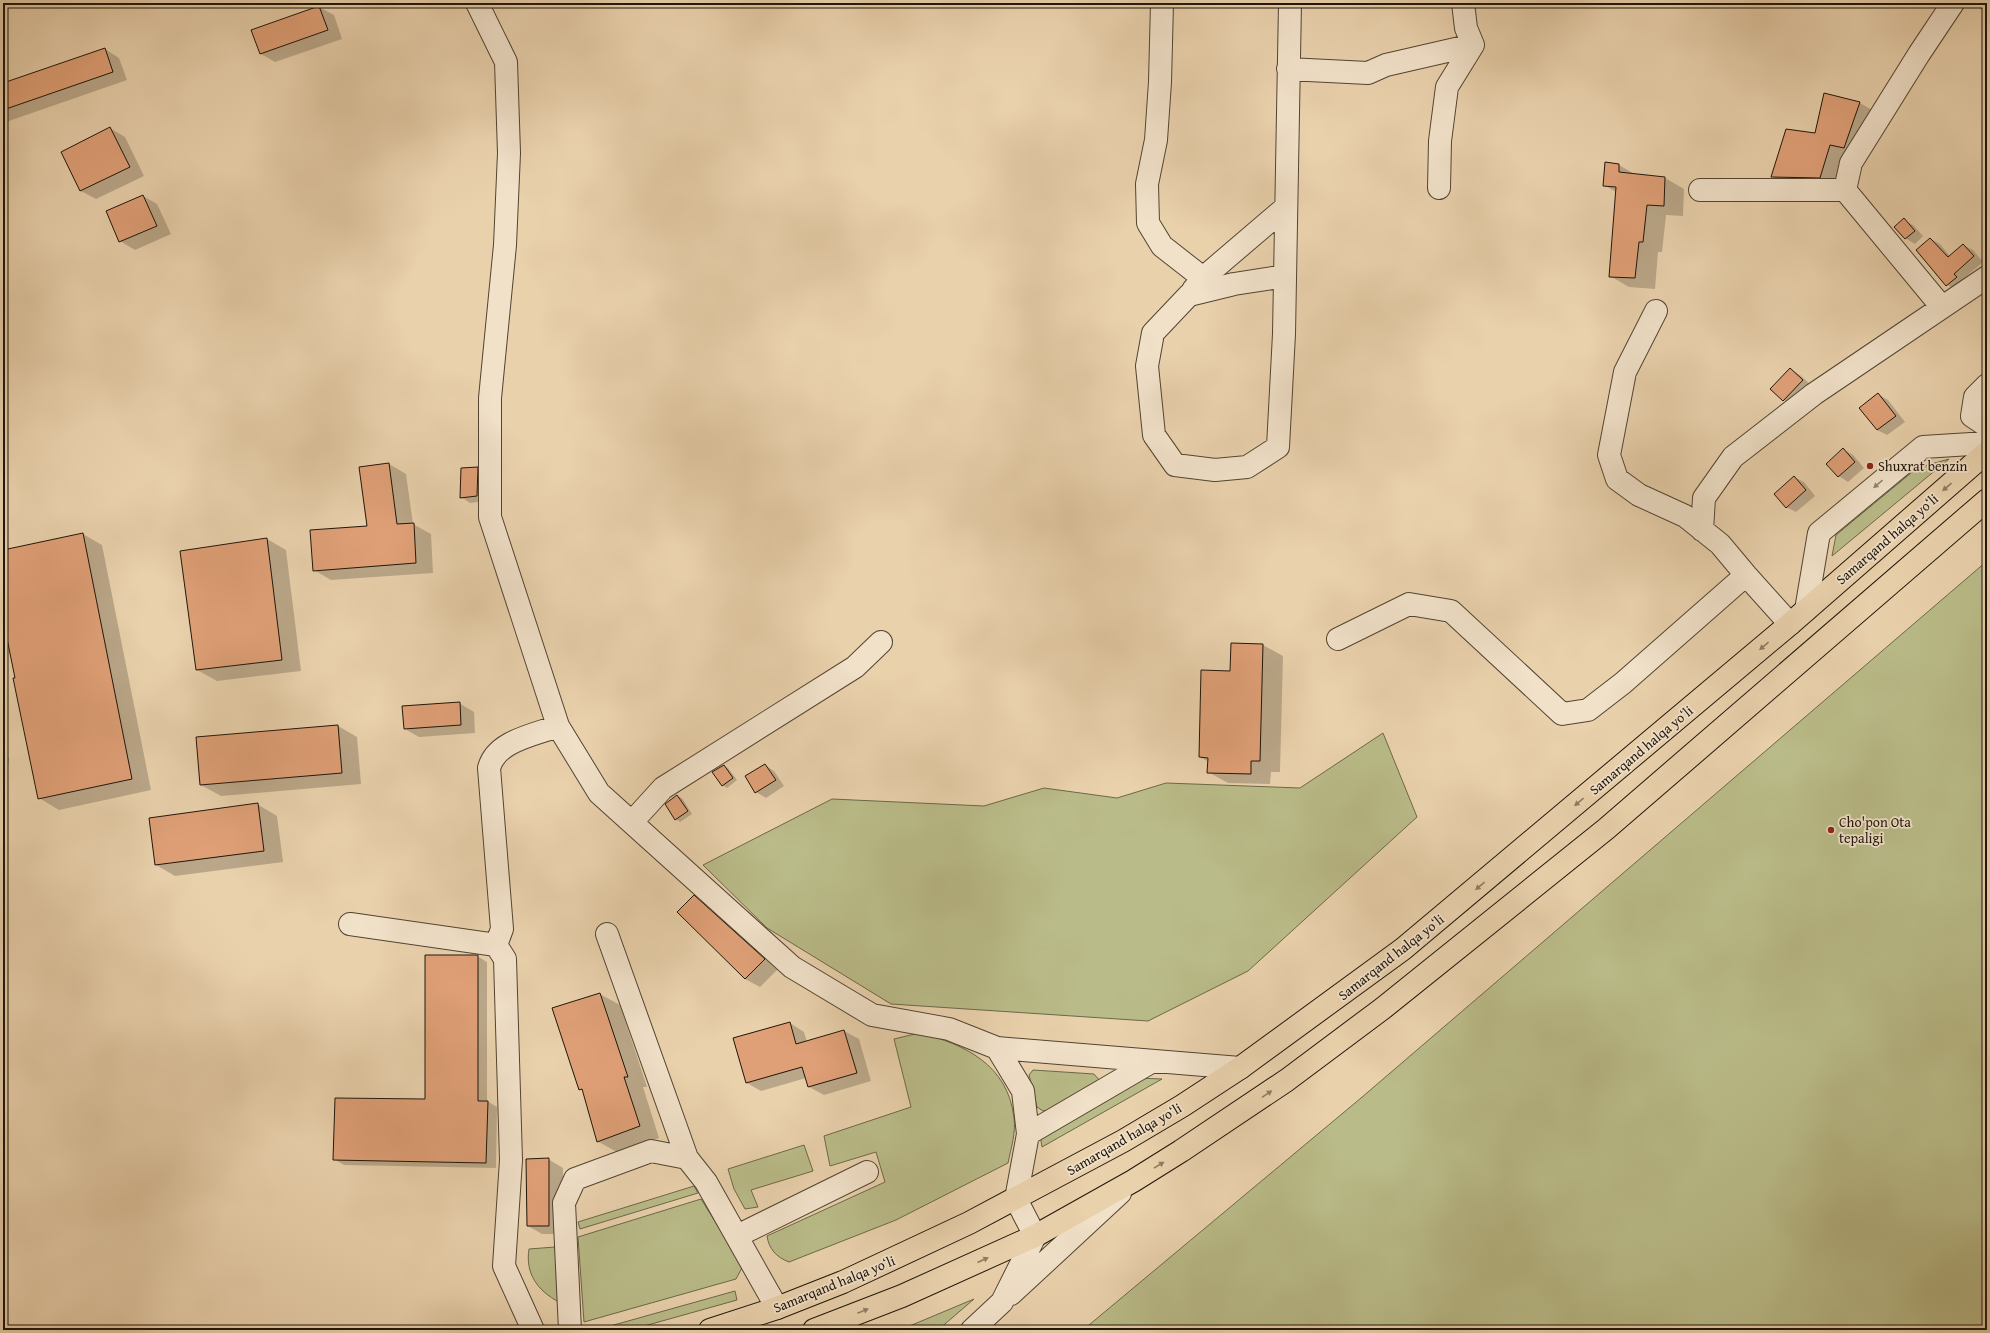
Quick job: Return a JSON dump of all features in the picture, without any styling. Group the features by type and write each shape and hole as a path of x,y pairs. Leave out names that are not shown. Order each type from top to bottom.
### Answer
{"highway":[{"name":"Samarqand halqa yoʻli","path":"710,1330 777,1308 911,1252 1016,1199 1123,1141 1182,1106 1240,1068 1404,949 1798,617 1987,452"},
{"path":"814,1330 902,1296 1035,1236 1133,1181 1216,1129 1287,1080 1382,1009 1606,829 1987,500"}],"street":[{"path":"477,3 506,62 509,153 505,245 490,398 490,517 558,726 599,793 799,971 872,1015 949,1029 997,1048 1240,1068"},
{"path":"1162,3 1160,82 1156,140 1147,184 1148,223 1162,246 1203,278"},
{"path":"1286,207 1203,278 1153,333 1147,366 1154,435 1175,465 1215,470 1247,467 1278,447 1284,334 1290,3"},
{"path":"1463,3 1466,28 1473,45"},
{"path":"1845,190 1851,163 1919,54 1953,3"},
{"path":"1288,69 1368,74 1386,65 1473,45"},
{"path":"1439,188 1440,141 1447,87 1473,45"},
{"path":"1700,190 1845,190"},
{"path":"1845,190 1941,306"},
{"path":"1189,295 1234,284 1285,276"},
{"path":"1702,530 1704,498 1733,457 1814,394 1941,306 1987,277"},
{"path":"1656,312 1625,372 1609,455 1617,479 1639,495 1684,516 1720,544 1746,575 1798,617 1819,533 1923,446 1987,443"},
{"path":"1987,385 1975,397 1972,416 1987,426"},
{"path":"1338,639 1409,604 1451,611 1562,714 1588,710 1623,683 1746,575"},
{"path":"632,822 663,788 855,667 881,642"},
{"path":"496,945 502,929 489,768 492,758 504,746 558,726"},
{"path":"350,924 496,945 505,959 511,1160 504,1266 533,1330"},
{"path":"607,934 687,1158 706,1182 777,1308"},
{"path":"997,1048 1023,1091 1028,1134 1016,1199 1035,1236 1002,1302"},
{"path":"1028,1134 1154,1061"},
{"path":"570,1330 564,1203 576,1179 651,1151 687,1158"},
{"path":"737,1236 867,1172"},
{"path":"972,1330 1133,1181"}],"green space":[{"path":"1949,459 1832,556 1836,535 1917,468"},
{"name":"Cho'pon Ota tepaligi","path":"1987,561 1987,1330 1083,1330 1361,1098"},
{"path":"1383,733 1417,817 1248,971 1148,1021 891,1004 767,928 703,865 832,799 984,806 1044,788 1117,798 1166,783 1300,788"},
{"path":"919,1033 952,1043 968,1051 982,1060 1003,1084 1010,1100 1014,1118 1013,1140 1008,1163 896,1220 789,1262 780,1258 771,1249 767,1236 885,1182 876,1152 830,1166 824,1136 911,1107 894,1039"},
{"path":"1033,1070 1094,1074 1100,1081 1048,1110 1043,1111 1037,1107 1029,1075"},
{"path":"1137,1078 1162,1079 1042,1147 1040,1135"},
{"path":"804,1145 813,1171 751,1190 758,1207 745,1209 734,1189 728,1169"},
{"path":"694,1186 698,1193 580,1229 578,1222"},
{"path":"701,1199 743,1266 736,1279 584,1322 578,1237"},
{"path":"555,1247 559,1302 539,1287 531,1274 528,1258 529,1249"},
{"path":"735,1291 737,1300 630,1330 596,1330"},
{"path":"974,1299 938,1330 900,1330"}],"building":[{"path":"319,6 328,30 260,54 251,30"},
{"path":"105,48 113,72 3,110 3,83"},
{"path":"1824,93 1860,102 1844,148 1830,145 1820,178 1771,177 1786,129 1815,133"},
{"path":"110,127 130,167 80,191 61,152"},
{"path":"1605,162 1619,164 1619,172 1665,177 1664,206 1647,205 1643,242 1639,242 1635,278 1609,277 1616,187 1603,186"},
{"path":"143,195 157,226 119,242 106,211"},
{"path":"1904,218 1915,231 1905,239 1894,227"},
{"path":"1930,238 1948,257 1963,244 1974,256 1954,274 1957,277 1946,286 1916,250"},
{"path":"1790,368 1803,380 1783,401 1770,389"},
{"path":"1878,393 1896,416 1877,430 1859,408"},
{"path":"1843,448 1855,462 1838,477 1826,464"},
{"path":"389,463 397,524 414,523 416,563 313,571 310,530 367,526 359,467"},
{"path":"478,467 477,496 460,498 461,468"},
{"path":"1794,476 1806,490 1786,508 1774,494"},
{"path":"83,533 132,779 38,799 13,678 15,678 3,619 3,550"},
{"path":"267,538 282,660 196,670 180,551"},
{"path":"1231,643 1263,644 1260,761 1251,761 1251,774 1207,773 1208,758 1199,757 1201,670 1230,671"},
{"path":"460,702 461,725 404,729 402,706"},
{"path":"338,725 342,773 200,785 196,737"},
{"path":"765,764 776,780 755,793 745,776"},
{"path":"724,765 733,778 722,786 712,772"},
{"path":"677,795 688,811 675,820 665,804"},
{"path":"258,803 264,851 155,865 149,818"},
{"path":"694,895 765,959 745,979 677,912"},
{"path":"425,955 478,955 478,1101 488,1101 486,1163 333,1160 335,1098 425,1099"},
{"path":"600,993 628,1077 624,1077 640,1126 597,1142 582,1089 579,1090 552,1008"},
{"path":"790,1022 796,1044 844,1030 857,1073 808,1087 802,1067 746,1083 733,1038"},
{"path":"549,1158 549,1226 527,1226 526,1159"}],"waterway":[{"path":"3,749 6,759 3,792"}],"place":[{"name":"Shuxrat benzin","path":"1870,466"},
{"name":"Cho'pon Ota tepaligi","path":"1831,830"}]}
